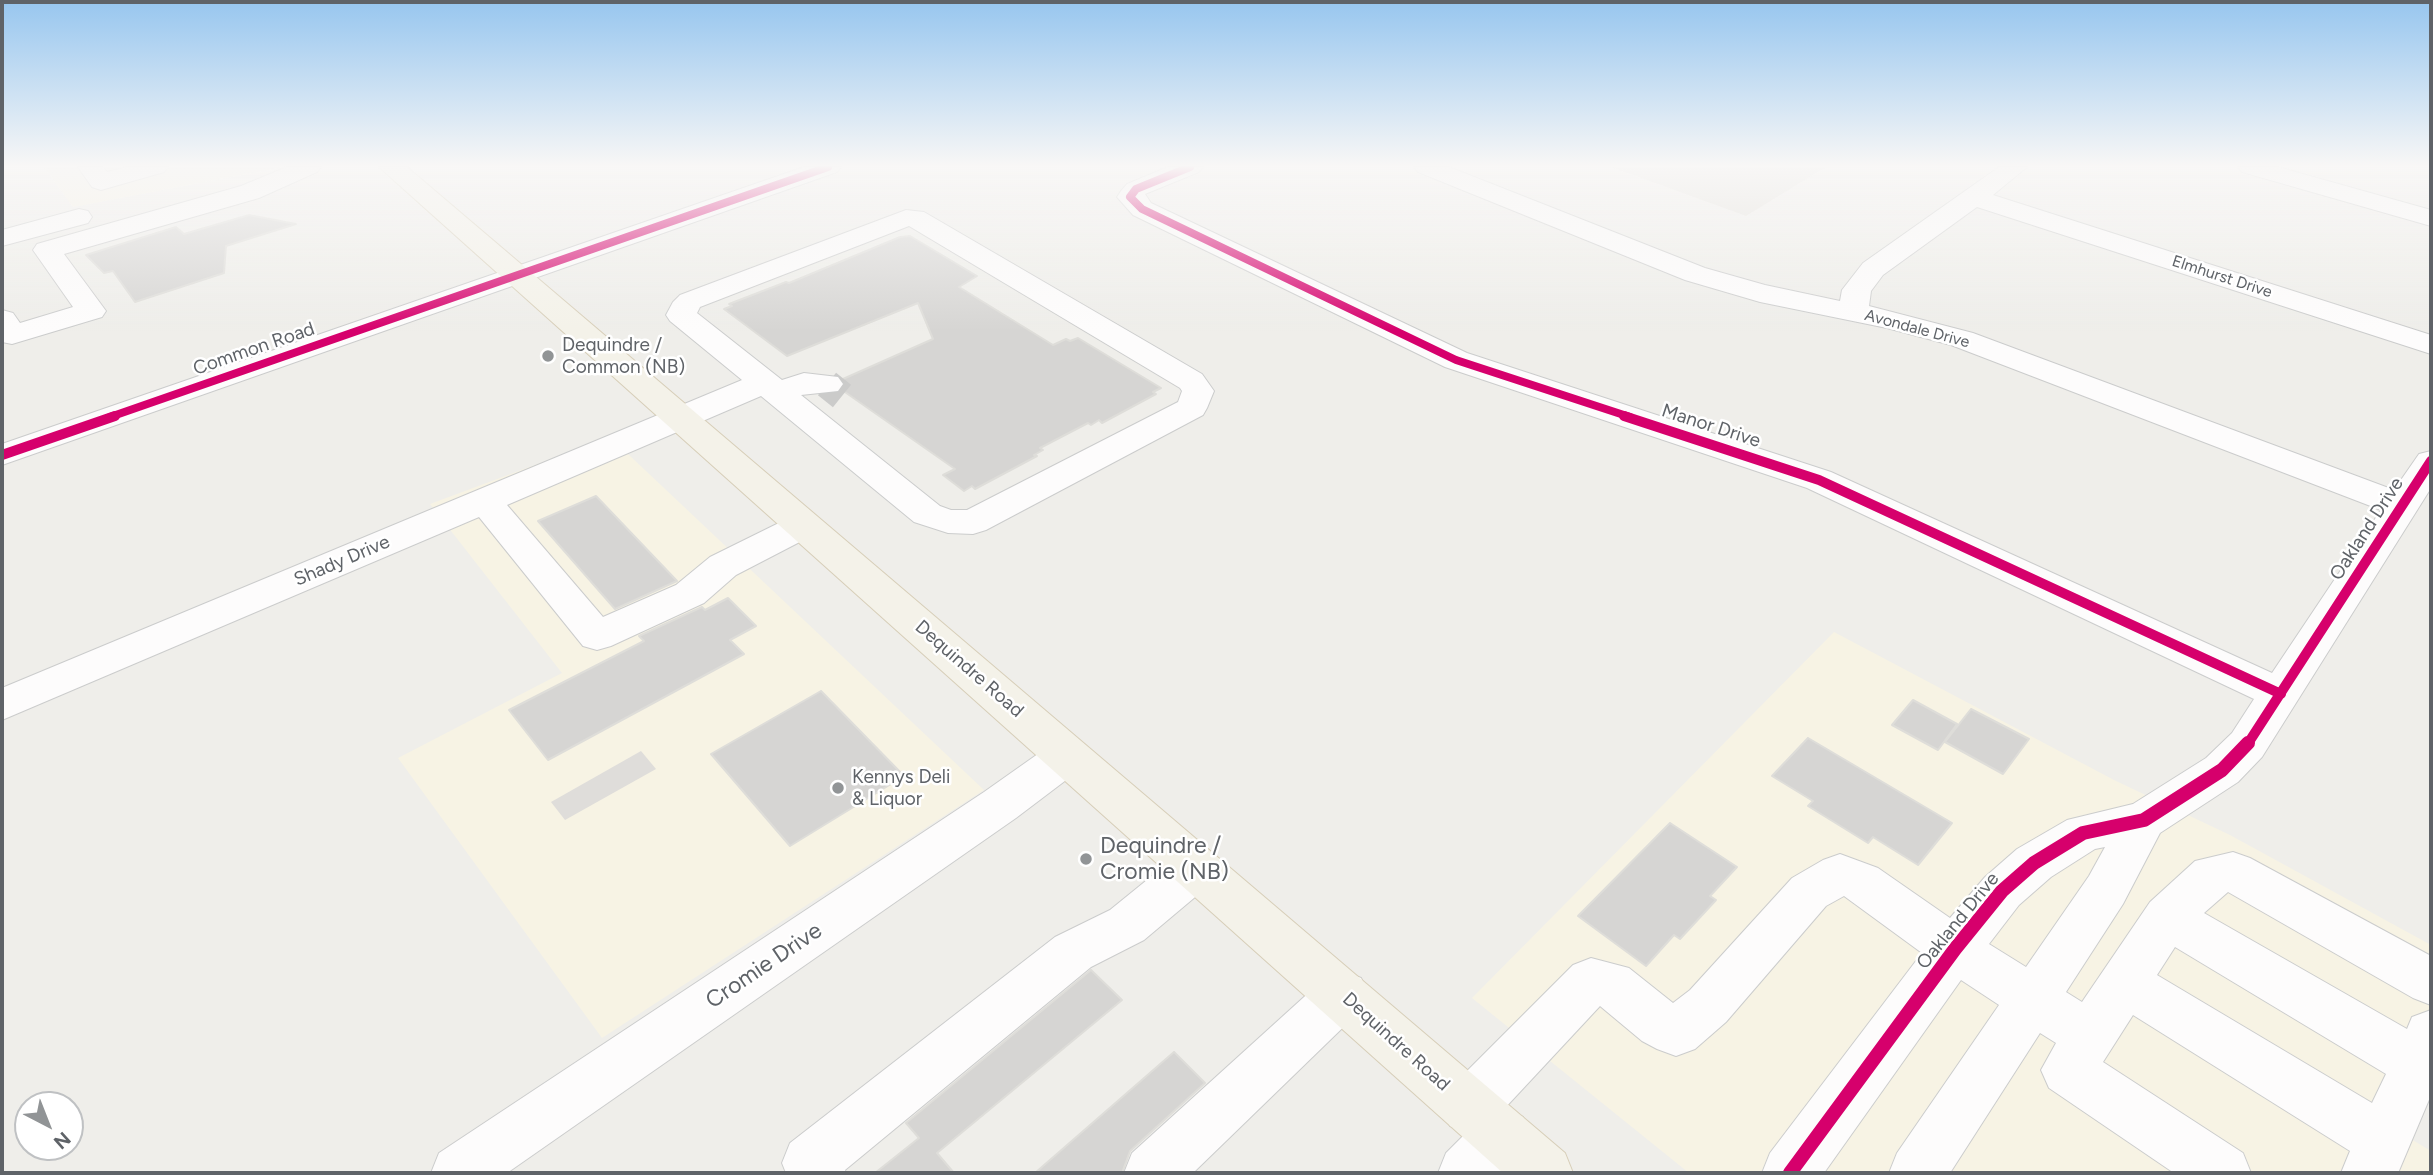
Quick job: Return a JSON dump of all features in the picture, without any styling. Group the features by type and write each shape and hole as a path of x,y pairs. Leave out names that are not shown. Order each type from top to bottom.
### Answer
{"main road":[{"name":"Dequindre Road","path":"456,222 1343,994 1479,1139 1545,1173"}],"street":[{"path":"2,238 62,222"},
{"path":"2,262 146,222"},
{"name":"Common Road","path":"2,455 671,222"},
{"path":"896,222 690,301 683,308 681,315 927,514 948,521 973,522 1191,408 1198,391 1191,381 921,222"},
{"name":"Manor Drive","path":"1169,222 1456,360 1511,381 1819,480 2281,694"},
{"name":"Avondale Drive","path":"1564,222 1695,274 1760,293 1928,329 1973,343 2403,506"},
{"path":"1853,313 1857,290 1873,269 1939,222"},
{"name":"Elmhurst Drive","path":"2050,222 2431,345"},
{"path":"2,319 12,335 91,311 47,250"},
{"name":"Shady Drive","path":"2,705 682,418 771,388 804,383 835,390 846,401 844,407 816,424"},
{"name":"Oakland Drive","path":"1790,1173 1955,949 2002,891 2058,846 2083,833 2144,820 2222,770 2247,745 2431,461"},
{"path":"485,501 597,636 690,594 723,566 804,524"},
{"name":"Cromie Drive","path":"459,1173 1000,805 1067,756"},
{"name":"Oakland Drive","path":"1917,1173 2106,890 2144,820"},
{"path":"818,1173 810,1163 1073,952 1127,925 1196,868"},
{"path":"2223,1173 2067,1070 2167,917 2212,875 2233,872 2431,982"},
{"path":"1479,1139 1591,981 1611,984 1660,1024 1676,1032 1708,1006 1810,892 1840,874 1861,882 1955,949"},
{"path":"2126,982 2377,1157 2425,1049 2167,917"},
{"name":"Oakland Drive","path":"1955,949 2033,999"},
{"path":"1152,1173 1343,994"},
{"path":"2033,999 2090,1036"}],"shaded area":[{"path":"610,437 984,790 602,1038 398,758 562,673 430,504"},
{"path":"1834,632 2114,780 2230,835 2431,945 2431,1094 2411,1139 2431,1151 2431,1173 1689,1173 1472,998"},
{"path":"641,751 656,769 565,820 551,802"}],"building":[{"path":"226,222 296,224 226,246 224,273 135,302 113,271 104,273 86,255 176,227 184,234"},
{"path":"910,236 977,276 959,287 1053,345 1066,339 1070,341 1078,338 1161,388 1153,392 1156,394 1102,423 1099,420 1091,425 1088,423 1040,448 1043,450 1034,455 1037,456 975,489 972,486 964,491 943,475 955,469 842,390 846,384 843,379 933,339 918,303 787,356 724,309 732,306 729,304 789,283 900,237"},
{"path":"596,496 677,581 615,609 538,521"},
{"path":"728,598 756,626 730,640 744,654 548,760 509,710 644,641 639,636"},
{"path":"821,691 904,776 790,846 711,754"},
{"path":"1913,700 1957,724 1938,750 1892,725"},
{"path":"1971,709 2029,739 2003,774 1945,742"},
{"path":"1808,738 1952,823 1918,865 1873,837 1868,843 1808,806 1813,801 1772,776"},
{"path":"1670,823 1737,867 1710,896 1716,900 1680,939 1674,935 1646,966 1578,916"},
{"path":"1091,970 1122,1000 937,1153 954,1173 875,1173 919,1138 906,1123"},
{"path":"1174,1052 1205,1083 1130,1151 1122,1173 1035,1173"}],"tunnel":[{"path":"827,384 842,396"}],"cycle path":[{"path":"2,455 671,222"},
{"path":"1169,222 1456,360 1819,480 2281,694"},
{"path":"1790,1173 1955,949 2002,891 2034,863 2083,833 2144,820 2222,770 2247,745 2431,461"}],"place":[{"name":"Dequindre / Common (NB)","path":"548,356"},
{"name":"Kennys Deli & Liquor","path":"838,788"},
{"name":"Dequindre / Cromie (NB)","path":"1086,859"}]}
